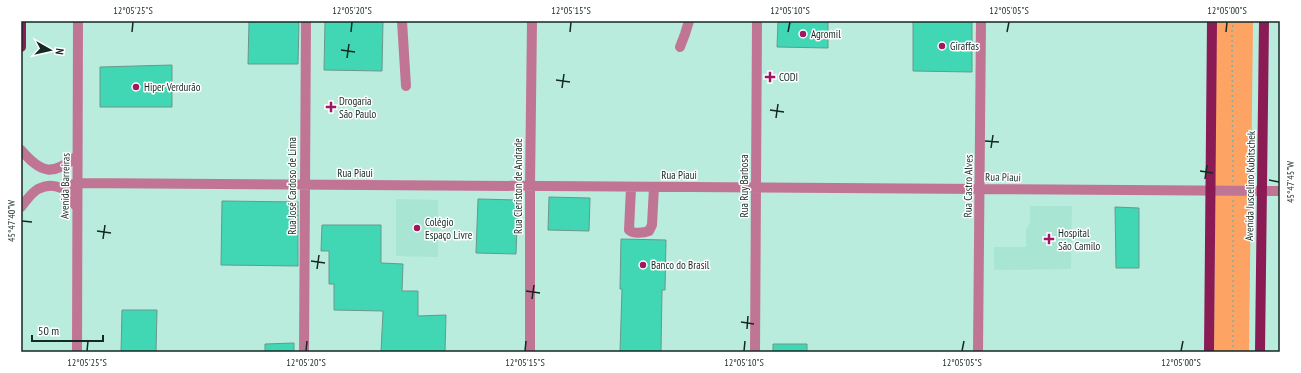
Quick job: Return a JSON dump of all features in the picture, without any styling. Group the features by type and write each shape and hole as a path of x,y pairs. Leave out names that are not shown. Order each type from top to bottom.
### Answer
{"main road":[{"path":"21,21 21,47"},
{"path":"1209,352 1212,21"},
{"name":"Avenida Juscelino Kubitschek","path":"1260,352 1264,21"}],"street":[{"name":"Avenida Barreiras","path":"77,352 78,21"},
{"name":"Rua José Cardoso de Lima","path":"304,352 306,21"},
{"path":"402,21 406,86"},
{"name":"Rua Cleriston de Andrade","path":"530,352 532,21"},
{"path":"680,47 686,34 689,21"},
{"name":"Rua Ruy Barbosa","path":"755,352 757,21"},
{"name":"Rua Castro Alves","path":"978,352 981,21"},
{"path":"21,150 32,163 44,169 54,169 64,166 78,156"},
{"name":"Rua Piaui","path":"21,207 33,193 39,189 48,187 62,188 77,183 1210,192 1280,191"},
{"path":"632,188 629,230 633,232 644,232 650,231 652,225 654,187"},
{"path":"62,188 73,198 77,211"}],"shaded area":[{"path":"1216,21 1253,21 1249,352 1214,352"},
{"name":"Colégio Espaço Livre","path":"396,199 438,200 438,257 396,256"},
{"name":"Hospital São Camilo","path":"1030,206 1072,206 1071,269 994,270 994,247 1026,247 1026,231 1030,222"}],"building":[{"path":"249,21 299,21 298,64 248,64"},
{"path":"325,21 383,21 382,71 324,70"},
{"name":"Agromil","path":"778,21 828,21 828,48 777,47"},
{"name":"Giraffas","path":"913,21 972,21 972,72 913,71"},
{"name":"Hiper Verdurão","path":"172,65 172,107 100,107 100,67"},
{"path":"549,197 590,198 589,231 548,230"},
{"path":"478,199 518,200 516,254 476,253"},
{"path":"222,201 298,202 298,266 221,265"},
{"path":"1115,207 1139,208 1139,268 1116,268"},
{"path":"322,225 381,225 381,263 403,264 402,291 418,291 418,316 446,315 445,352 381,352 383,311 334,310 334,284 329,284 329,251 321,251"},
{"path":"621,239 666,240 665,290 662,290 661,352 620,352 622,289 620,289"},
{"path":"122,310 157,310 156,352 121,352"},
{"path":"294,343 294,352 265,352 265,344"},
{"path":"773,344 807,344 807,352 773,352"}],"place":[{"name":"Agromil","path":"803,34"},
{"name":"Giraffas","path":"942,46"},
{"name":"CODI","path":"770,77"},
{"name":"Hiper Verdurão","path":"136,87"},
{"name":"Drogaria São Paulo","path":"331,107"},
{"name":"Colégio Espaço Livre","path":"417,228"},
{"name":"Hospital São Camilo","path":"1049,239"},
{"name":"Banco do Brasil","path":"643,265"}]}
